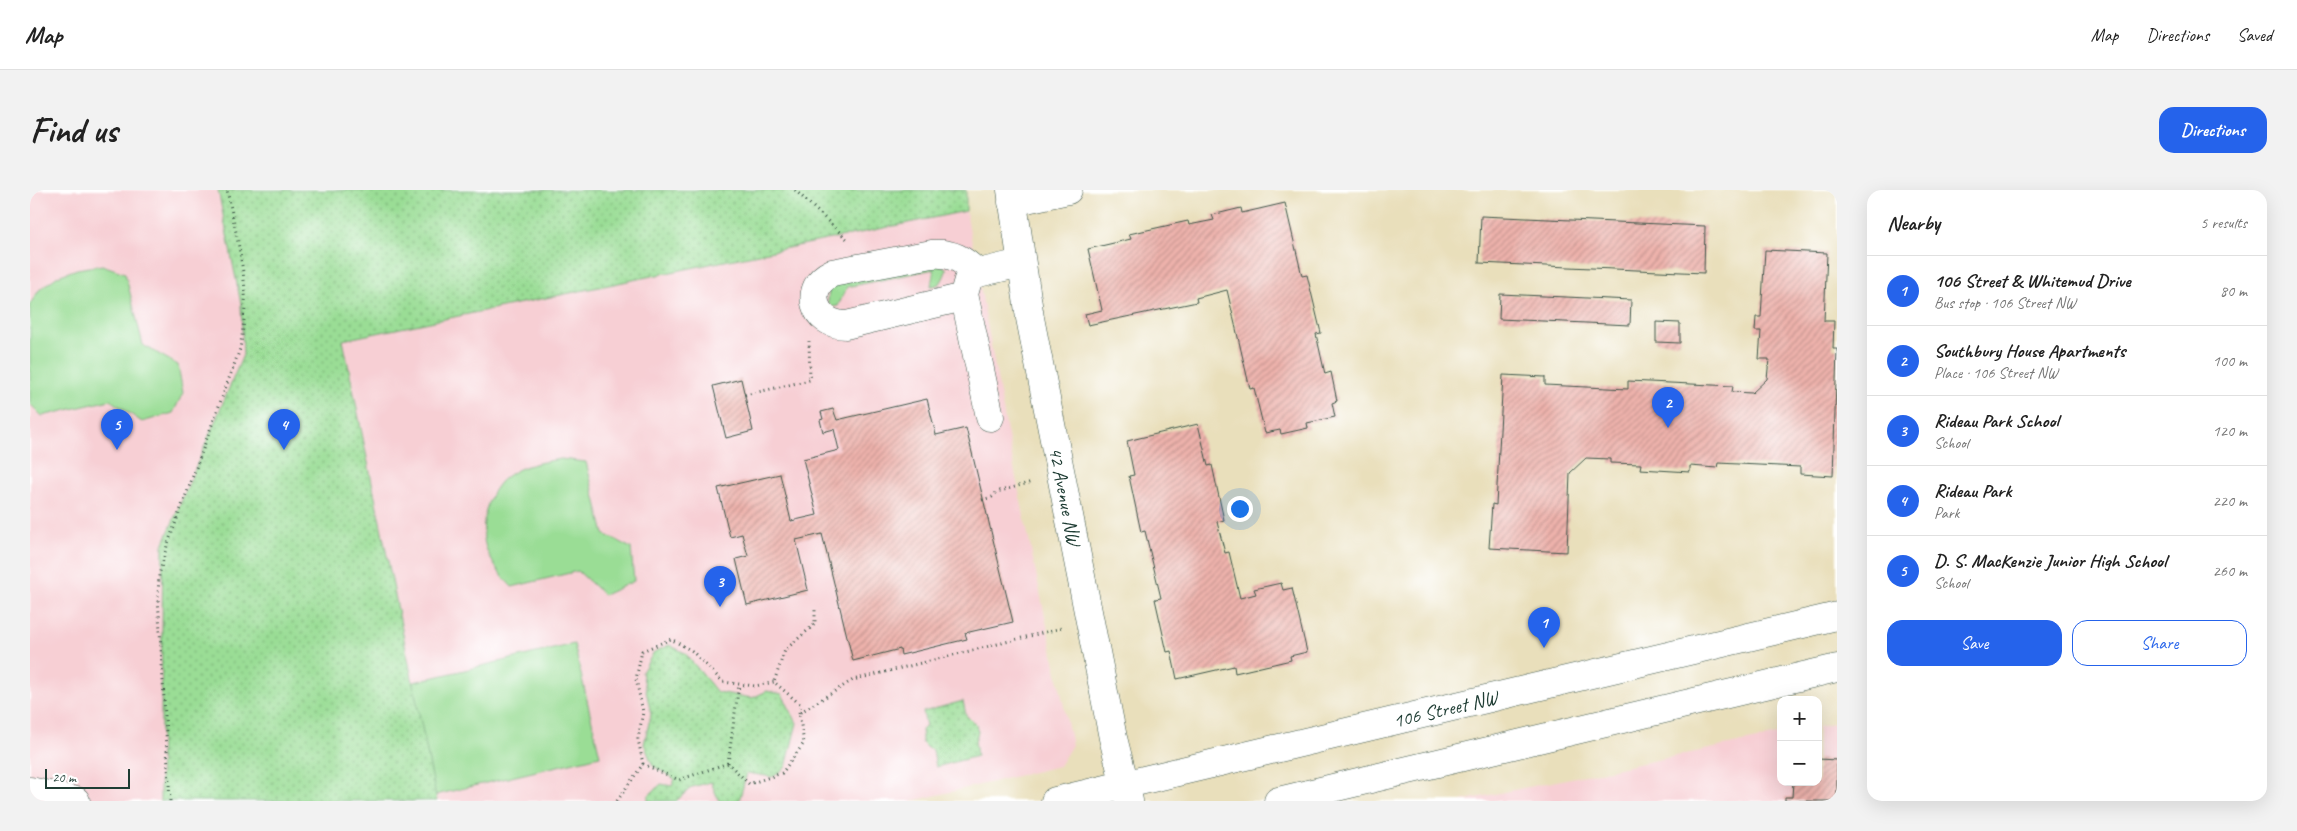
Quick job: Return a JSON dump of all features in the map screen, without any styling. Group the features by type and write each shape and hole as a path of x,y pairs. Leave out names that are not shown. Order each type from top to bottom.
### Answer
{"street":[{"path":"1012,196 1068,190"},
{"name":"42 Avenue NW","path":"1012,196 1032,327 1113,738 1127,792"},
{"path":"964,297 846,325 836,325 822,317 816,308 815,298 816,287 823,277 832,273 932,254 945,253 955,256 966,262 977,273"},
{"path":"990,417 964,297 968,280 977,273 1021,263"},
{"name":"106 Street NW","path":"1055,801 1127,792 1837,616"},
{"path":"1278,801 1830,674"},
{"path":"30,791 76,801"}],"path":[{"path":"170,801 158,597 159,575 167,546 240,349 245,292 241,258 227,190"},
{"path":"795,190 854,244"},
{"path":"745,395 810,380 809,342"},
{"path":"982,500 992,497 997,492 1032,482"},
{"path":"774,682 786,650 815,624 815,608"},
{"path":"799,713 853,680 1062,628"},
{"path":"617,801 643,764 638,739 643,712 636,679 642,651 671,639 692,651 723,682 756,686 774,682"},
{"path":"728,763 749,784 782,772 804,743 799,713 801,705 774,682"},
{"path":"728,763 739,684"},
{"path":"643,764 679,780 728,763"}],"shaded area":[{"path":"30,190 218,190 241,304 243,355 163,545 160,801 30,801"},
{"path":"966,211 1014,468 1072,745 1059,766 912,801 437,801 343,340"},
{"path":"1837,723 1837,801 1461,801 1777,735 1777,786 1822,786 1822,726"}],"green space":[{"path":"218,190 966,190 966,211 343,340 437,801 160,801 163,545 243,355 241,304"},
{"path":"940,264 947,269 942,281 938,285 931,286 934,269 847,287 838,306 832,307 828,303 829,285"},
{"path":"102,265 125,273 143,345 178,365 183,393 173,413 142,422 110,400 42,416 30,404 30,304 40,289 58,276 77,269"},
{"path":"561,459 586,462 604,534 631,548 634,581 604,595 578,571 512,587 497,569 486,548 484,520 486,510 489,500 499,483 512,473 525,467"},
{"path":"574,644 600,756 410,801 338,700"},
{"path":"669,645 685,653 717,692 752,698 767,691 782,694 797,723 786,767 773,777 747,773 739,801 719,801 711,782 692,787 676,801 648,801 648,796 661,784 672,786 675,779 653,766 644,744 651,714 642,672 654,652"},
{"path":"963,701 966,715 976,725 978,732 975,741 977,756 936,767 933,750 927,748 922,743 922,730 926,726 923,712"}],"building":[{"path":"1285,203 1302,276 1307,275 1321,333 1316,334 1325,374 1331,372 1337,401 1332,403 1335,417 1307,423 1308,428 1281,434 1280,430 1265,433 1254,388 1250,389 1227,290 1196,298 1197,302 1088,325 1085,314 1102,310 1088,249 1131,239 1129,234 1188,221 1189,225 1214,220 1212,215 1241,208 1242,213"},
{"path":"1481,216 1705,226 1704,273 1479,263"},
{"path":"1765,250 1827,253 1824,321 1834,321 1833,349 1837,349 1833,476 1800,474 1800,467 1718,463 1717,468 1690,466 1690,472 1640,469 1641,464 1610,463 1610,459 1586,458 1570,473 1567,552 1489,548 1492,504 1496,505 1503,375 1545,377 1545,385 1628,389 1628,381 1733,386 1732,392 1752,393 1767,379 1769,359 1759,359 1761,331 1755,331 1756,317 1761,317"},
{"path":"1500,294 1631,300 1630,325 1499,319"},
{"path":"1656,322 1680,323 1680,343 1656,342"},
{"path":"741,379 753,431 726,438 713,386"},
{"path":"927,399 936,435 966,428 1013,622 965,633 967,639 901,655 900,649 853,661 822,534 796,540 808,590 747,605 736,559 748,556 742,534 730,537 718,488 780,474 791,521 817,515 803,459 839,450 834,429 823,432 820,420 823,419 821,412 833,409 837,420"},
{"path":"1198,424 1208,466 1212,465 1224,520 1217,522 1225,553 1229,552 1240,598 1256,594 1254,589 1281,583 1283,590 1292,588 1307,652 1290,656 1291,660 1235,673 1234,666 1177,679 1171,651 1167,652 1155,599 1161,598 1145,531 1141,532 1129,476 1134,475 1127,441"},
{"path":"1822,759 1837,760 1837,801 1785,801 1785,797 1792,797 1793,786 1822,786"}],"place":[{"name":"Southbury House Apartments","path":"1668,428"},
{"name":"D. S. MacKenzie Junior High School","path":"117,450"},
{"name":"Rideau Park","path":"284,450"},
{"name":"Rideau Park School","path":"720,607"},
{"name":"106 Street & Whitemud Drive","path":"1544,648"}]}
